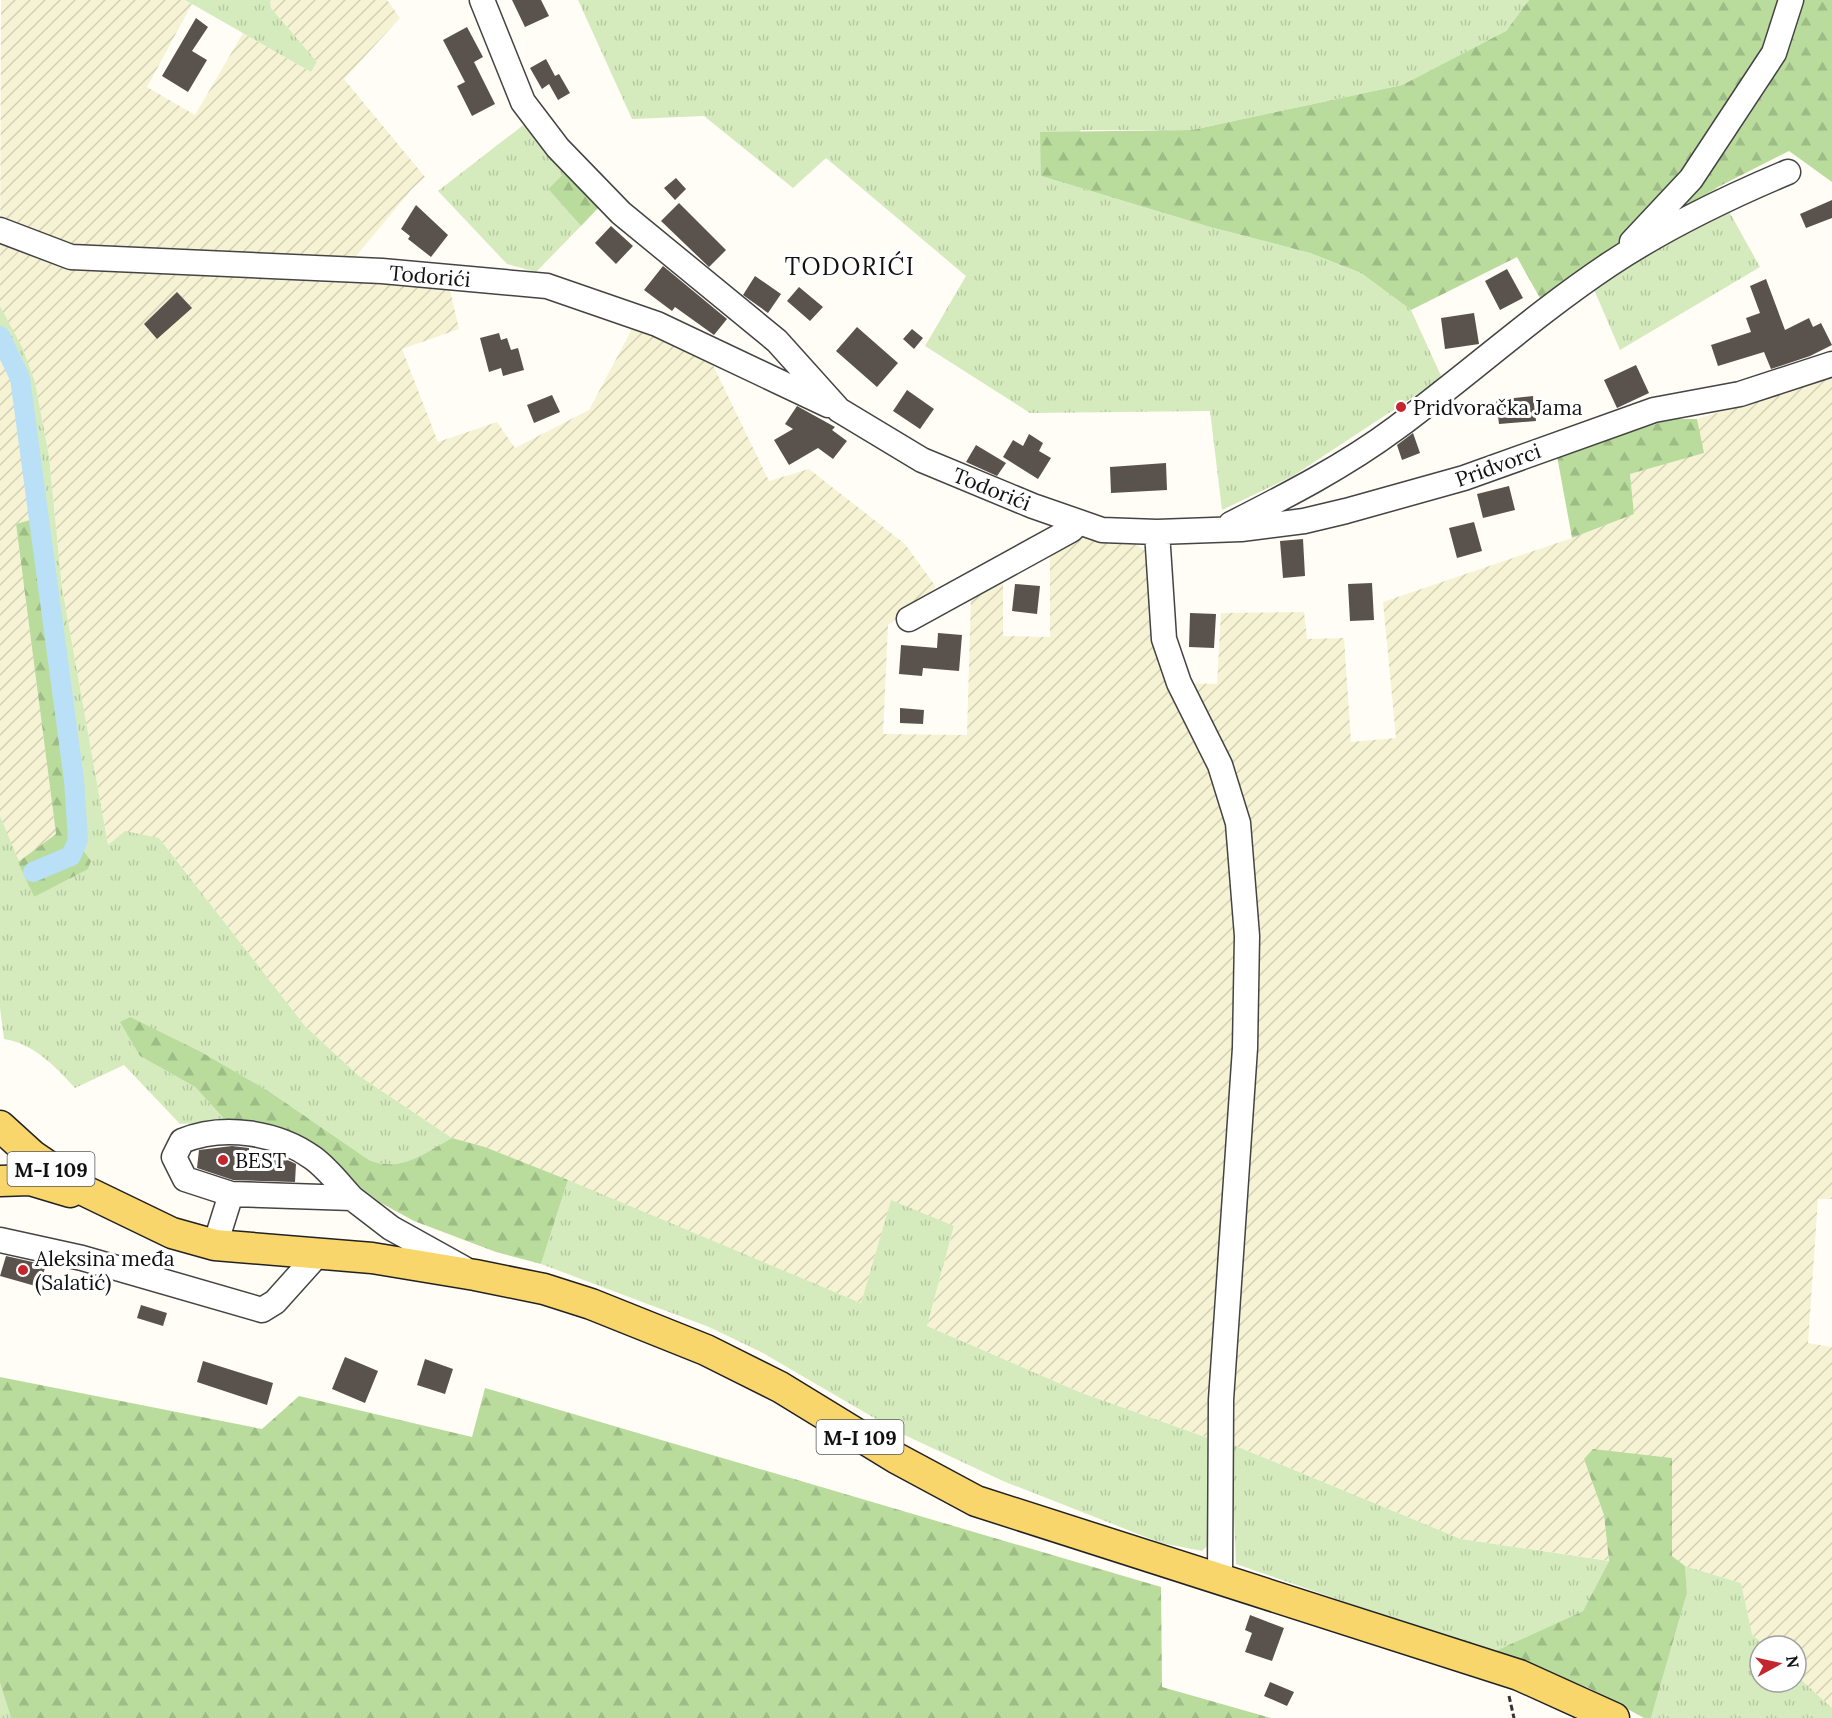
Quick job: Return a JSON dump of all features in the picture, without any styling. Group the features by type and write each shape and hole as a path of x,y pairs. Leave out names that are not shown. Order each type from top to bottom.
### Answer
{"main road":[{"name":"M-I 109","path":"2,1135 99,1200 172,1233 215,1245 372,1258 476,1275 544,1289 591,1304 706,1350 780,1387 896,1458 976,1501 1060,1530 1220,1577 1362,1627 1519,1675 1614,1718"},
{"path":"0,1181 30,1180 99,1200"}],"street":[{"name":"Todorići","path":"483,0 523,102 558,148 621,213 777,341 839,410"},
{"path":"1612,263 1691,179 1774,53 1791,0"},
{"path":"1221,529 1305,487 1394,429 1543,311 1612,263 1716,202 1788,172"},
{"name":"Todorići","path":"0,230 71,256 382,271 548,286 657,324 839,410 922,460 1078,523 1102,530 1157,532"},
{"name":"Pridvorci","path":"1157,532 1304,521 1346,512 1464,478 1654,410 1740,394 1832,364"},
{"path":"909,619 1071,530 1078,523"},
{"path":"1157,532 1164,639 1179,683 1220,765 1238,823 1246,925 1245,1048 1221,1400 1220,1577"},
{"path":"352,1198 231,1194 185,1179 174,1157 182,1141 196,1135 222,1132 249,1133 288,1143 315,1159 352,1198 390,1228 476,1275"},
{"path":"215,1245 231,1194"},
{"path":"0,1240 82,1258 262,1310 275,1302 319,1253"}],"path":[{"path":"1507,1685 1514,1718"}],"shaded area":[{"path":"1,0 185,0 192,4 147,87 195,115 243,33 311,72 317,62 271,8 270,0 387,0 400,18 344,79 425,177 411,190 357,255 356,264 446,273 459,329 402,349 438,442 497,422 515,448 589,410 633,327 711,361 769,481 809,469 905,544 936,587 888,625 883,734 967,735 971,599 1003,580 1003,636 1050,637 1050,557 1073,541 1088,537 1133,542 1149,553 1228,825 1238,934 1235,1048 1211,1439 1082,1393 927,1326 954,1227 891,1201 861,1303 485,1147 452,1138 358,1075 305,1026 159,838 108,846 62,587 49,456 35,382 0,306"},
{"path":"0,358 10,378 30,520 16,524 56,834 18,862 0,816"},
{"path":"1832,373 1832,1199 1818,1199 1808,1343 1832,1347 1832,1708 1808,1686 1808,1634 1752,1634 1741,1583 1685,1566 1672,1556 1584,1459 1604,1515 1609,1561 1461,1539 1231,1444 1231,1403 1258,936 1187,683 1217,684 1221,613 1304,612 1307,639 1344,638 1351,742 1396,738 1383,602 1572,538 1634,514 1630,474 1703,453 1697,419 1786,391"}],"green space":[{"path":"185,0 270,0 271,8 317,62 311,72"},
{"path":"578,0 1529,0 1506,31 1402,85 1192,130 1081,130 1041,176 1210,227 1310,253 1361,273 1411,310 1442,378 1293,476 1222,510 1210,411 1030,413 925,346 966,276 826,158 793,188 704,116 632,119"},
{"path":"1529,0 1832,0 1832,182 1789,151 1716,188 1541,300 1517,257 1411,310 1361,273 1310,253 1210,227 1041,176 1040,132 1192,130 1402,85 1506,31"},
{"path":"526,123 567,170 548,189 581,226 536,272 507,264 438,191"},
{"path":"567,170 601,205 581,226 548,189"},
{"path":"1716,188 1760,267 1620,350 1592,285 1541,300"},
{"path":"0,306 22,347 35,382 49,456 62,587 108,845 125,831 159,838 305,1026 358,1075 452,1138 422,1155 402,1163 392,1164 369,1160 267,1090 203,1053 140,1056 195,1087 227,1122 180,1124 124,1065 75,1088 43,1057 25,1045 4,1039 0,1008 0,816 34,897 91,861 68,828 67,800 19,438 10,378 0,358"},
{"path":"1671,419 1697,419 1704,453 1630,474 1634,514 1572,538 1557,456"},
{"path":"30,520 67,800 68,828 91,861 88,869 34,897 18,862 56,834 16,524"},
{"path":"130,1017 203,1053 267,1090 369,1160 392,1164 402,1163 452,1138 485,1147 568,1180 541,1264 496,1252 414,1221 381,1203 282,1127 227,1122 195,1087 140,1056 120,1022"},
{"path":"568,1180 861,1303 891,1200 954,1226 927,1326 1082,1393 1211,1439 1210,1543 1202,1551 1161,1543 1003,1481 900,1433 761,1352 709,1327 541,1264"},
{"path":"0,1377 262,1429 299,1396 472,1437 485,1388 1161,1587 1162,1687 1271,1718 11,1718 0,1683"},
{"path":"1231,1444 1461,1539 1609,1561 1583,1611 1491,1653 1236,1564"},
{"path":"1593,1449 1672,1458 1672,1556 1685,1566 1687,1593 1651,1718 1644,1718 1589,1688 1491,1653 1583,1611 1609,1561 1604,1515 1584,1459"},
{"path":"1685,1566 1741,1583 1752,1634 1748,1634 1748,1694 1808,1694 1808,1686 1832,1708 1832,1718 1651,1718 1687,1593"},
{"path":"0,1683 11,1718 0,1718"}],"building":[{"path":"512,0 541,0 549,16 525,27"},
{"path":"196,18 208,27 192,51 207,60 188,92 162,76"},
{"path":"467,27 483,57 474,62 495,104 472,116 457,86 465,82 443,40"},
{"path":"546,59 555,76 559,74 570,93 558,100 549,84 542,89 530,68"},
{"path":"676,178 686,189 675,200 664,188"},
{"path":"1832,200 1832,218 1806,228 1800,214"},
{"path":"679,203 726,250 709,267 661,221"},
{"path":"416,205 448,235 431,257 408,239 410,236 401,229"},
{"path":"611,226 633,246 616,264 595,243"},
{"path":"663,266 727,319 714,335 675,307 672,311 644,290"},
{"path":"1507,269 1523,298 1500,310 1485,281"},
{"path":"755,276 781,294 768,313 743,295"},
{"path":"1766,279 1785,330 1809,318 1813,327 1821,323 1832,345 1810,356 1771,369 1764,352 1718,366 1711,345 1751,332 1746,318 1760,313 1750,286"},
{"path":"799,287 823,307 810,321 787,301"},
{"path":"177,292 192,308 157,339 144,324"},
{"path":"1474,313 1479,344 1445,349 1441,318"},
{"path":"857,327 898,363 877,387 836,351"},
{"path":"912,329 923,338 914,349 903,339"},
{"path":"499,333 501,340 507,338 511,350 518,348 524,370 503,376 501,368 489,372 480,338"},
{"path":"1636,365 1649,393 1617,408 1604,380"},
{"path":"907,390 934,409 920,429 893,411"},
{"path":"552,395 560,412 534,423 527,405"},
{"path":"1533,396 1536,421 1499,424 1496,400"},
{"path":"797,406 835,427 832,430 847,441 833,459 818,448 789,465 774,440 793,429 785,424"},
{"path":"1413,433 1420,453 1402,460 1397,445"},
{"path":"1029,434 1043,443 1039,451 1051,458 1038,479 1003,457 1013,440 1023,446"},
{"path":"976,445 1006,463 997,476 966,462"},
{"path":"1166,463 1167,490 1111,493 1110,467"},
{"path":"1509,486 1515,510 1483,518 1477,494"},
{"path":"1474,522 1482,551 1457,558 1449,528"},
{"path":"1303,539 1305,576 1283,578 1280,541"},
{"path":"1372,583 1374,620 1350,621 1348,584"},
{"path":"1015,584 1040,586 1037,614 1012,611"},
{"path":"1190,613 1216,614 1214,648 1189,647"},
{"path":"938,633 962,635 959,671 923,668 922,676 899,674 901,645 937,648"},
{"path":"900,708 924,710 923,724 900,723"},
{"path":"232,1146 249,1148 249,1152 273,1154 296,1164 295,1182 233,1180 197,1168 199,1150"},
{"name":"Aleksina međa (Salatić)","path":"6,1256 46,1265 39,1287 0,1276"},
{"path":"141,1305 167,1313 163,1326 137,1318"},
{"path":"345,1357 378,1371 365,1403 332,1389"},
{"path":"425,1359 453,1369 445,1394 417,1385"},
{"path":"203,1361 273,1383 267,1405 197,1382"},
{"path":"1250,1615 1284,1628 1272,1661 1245,1652 1252,1633 1245,1630"},
{"path":"1270,1682 1294,1692 1287,1706 1264,1696"}],"waterway":[{"path":"0,336 20,378 74,780 78,840 71,856 33,872"}],"place":[{"name":"Pridvoračka Jama","path":"1401,407"},
{"name":"BEST","path":"223,1160"},
{"name":"Aleksina međa (Salatić)","path":"23,1270"}],"district":[{"name":"TODORIĆI","path":"850,266"}]}
